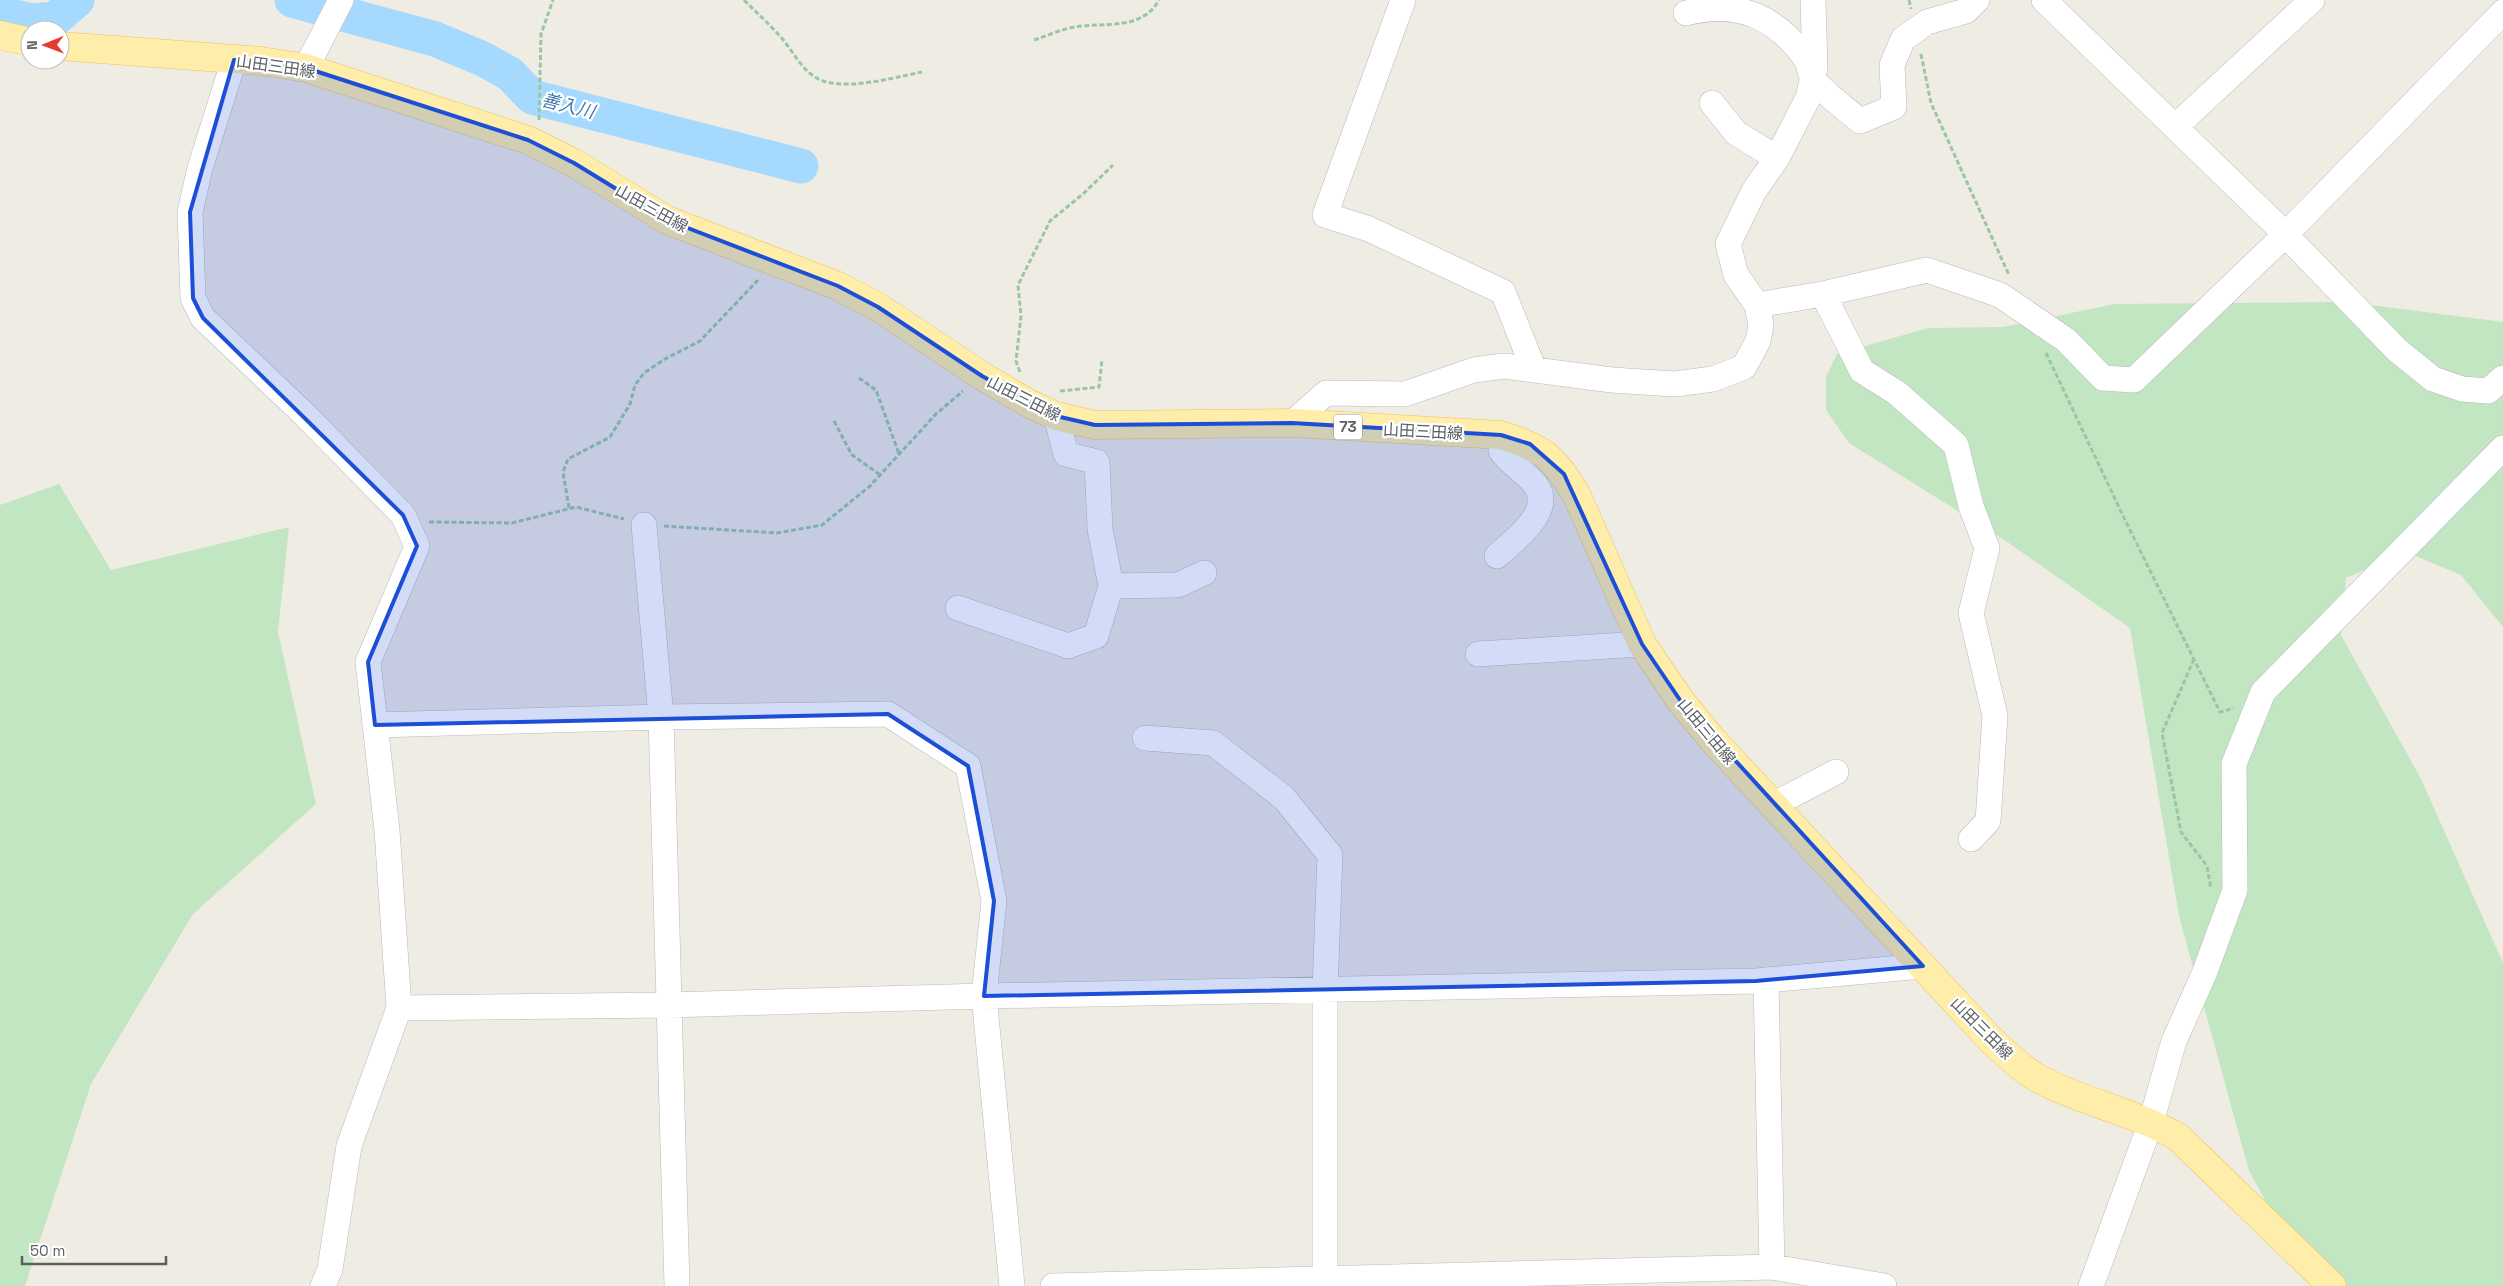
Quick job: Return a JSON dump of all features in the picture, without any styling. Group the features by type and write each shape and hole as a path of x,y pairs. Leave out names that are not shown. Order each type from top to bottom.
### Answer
{"main road":[{"path":"0,35 20,40"},
{"name":"山田三田線","path":"70,47 234,60 306,68 528,140 574,162 668,220 838,286 878,307 982,376 1030,404 1056,416 1095,424 1292,424 1502,435 1530,444 1549,457 1564,474 1577,496 1642,644 1680,700 1711,738 1990,1039 2009,1058 2034,1076 2151,1122 2178,1137 2332,1286"}],"street":[{"path":"306,68 341,0"},
{"path":"1403,0 1325,215 1370,228 1504,292 1534,370"},
{"path":"1292,424 1326,393 1404,394 1474,370 1504,366 1612,380 1675,384 1713,378 1744,367 1758,341 1760,325 1757,305 1736,275 1728,244 1754,191 1777,158 1808,98 1815,68 1813,0"},
{"path":"1686,13 1705,6 1745,7 1775,22 1808,60 1813,79 1860,121 1894,107 1892,65 1903,38 1927,22 1966,11 1977,0"},
{"path":"2044,0 2285,235 2397,350 2433,379 2462,389 2488,391 2503,378"},
{"path":"2175,127 2312,0"},
{"path":"1757,305 1823,294 1927,270 2000,295 2066,340 2103,378 2134,380 2285,235 2503,12"},
{"path":"234,60 200,168 190,212 193,298 203,318 304,414 403,515 417,546 368,662 387,830 399,1008 349,1146 330,1269 324,1286"},
{"path":"1712,102 1736,133 1777,158"},
{"path":"1823,294 1862,371 1897,393 1956,446 1971,506 1987,548 1971,613 1995,716 1988,821 1972,839"},
{"path":"958,608 1068,646 1096,636 1111,586 1100,529 1097,462 1066,454 1056,416"},
{"path":"1497,556 1527,528 1540,511 1540,497 1536,485 1502,451 1502,435"},
{"path":"2091,1286 2151,1122 2174,1040 2204,974 2235,890 2234,764 2263,692 2503,448"},
{"path":"644,525 662,717 668,1005 677,1286"},
{"path":"1111,586 1178,585 1204,573"},
{"path":"1478,654 1642,644"},
{"path":"375,726 662,717 888,714 968,766 994,901 984,996 1012,1286"},
{"path":"1144,738 1213,743 1284,798 1330,855 1317,1282"},
{"path":"1773,805 1836,772"},
{"path":"399,1008 668,1005 984,996 1766,980 1923,966"},
{"path":"1766,980 1772,1267"},
{"path":"1053,1286 1317,1282 1772,1267 1884,1286"}],"path":[{"path":"528,140 540,119 538,80 541,34 553,0"},
{"path":"744,0 781,37 800,64 810,73 829,83 859,84 922,72"},
{"path":"1034,40 1074,27 1127,24 1148,14 1159,0"},
{"path":"1909,0 1913,19"},
{"path":"1919,47 1931,103 2012,282"},
{"path":"1022,376 1016,360 1020,316 1018,284 1050,221 1083,194 1113,165"},
{"path":"569,508 563,472 568,459 610,438 630,404 635,385 644,373 665,359 700,341 765,272 772,259"},
{"path":"2045,351 2126,522 2220,712 2259,702"},
{"path":"859,378 876,390 899,454"},
{"path":"834,421 852,455 879,474"},
{"path":"2194,659 2162,733 2181,832 2207,866 2212,895"}],"highlighted area":[{"path":"234,60 306,68 528,140 574,163 667,220 838,286 878,307 982,376 1056,416 1095,425 1292,423 1501,435 1530,444 1564,474 1642,644 1680,700 1923,966 1756,981 984,996 994,901 968,766 888,714 375,725 368,662 417,546 403,515 203,318 193,298 190,212"}],"green space":[{"path":"2347,302 2503,322 2503,627 2461,575 2406,552 2346,578 2341,635 2421,779 2503,963 2503,1286 2313,1286 2249,1171 2179,916 2130,628 2006,541 1849,443 1826,410 1826,377 1837,354 1928,328 2003,327 2115,304"},
{"path":"59,484 111,570 289,527 278,632 316,804 193,914 91,1084 25,1286 0,1286 0,505"}],"waterway":[{"name":"善入川","path":"0,14 33,21 55,19 77,0"},
{"name":"善入川","path":"292,0 435,39 483,59 510,74 532,97 801,166"}]}
